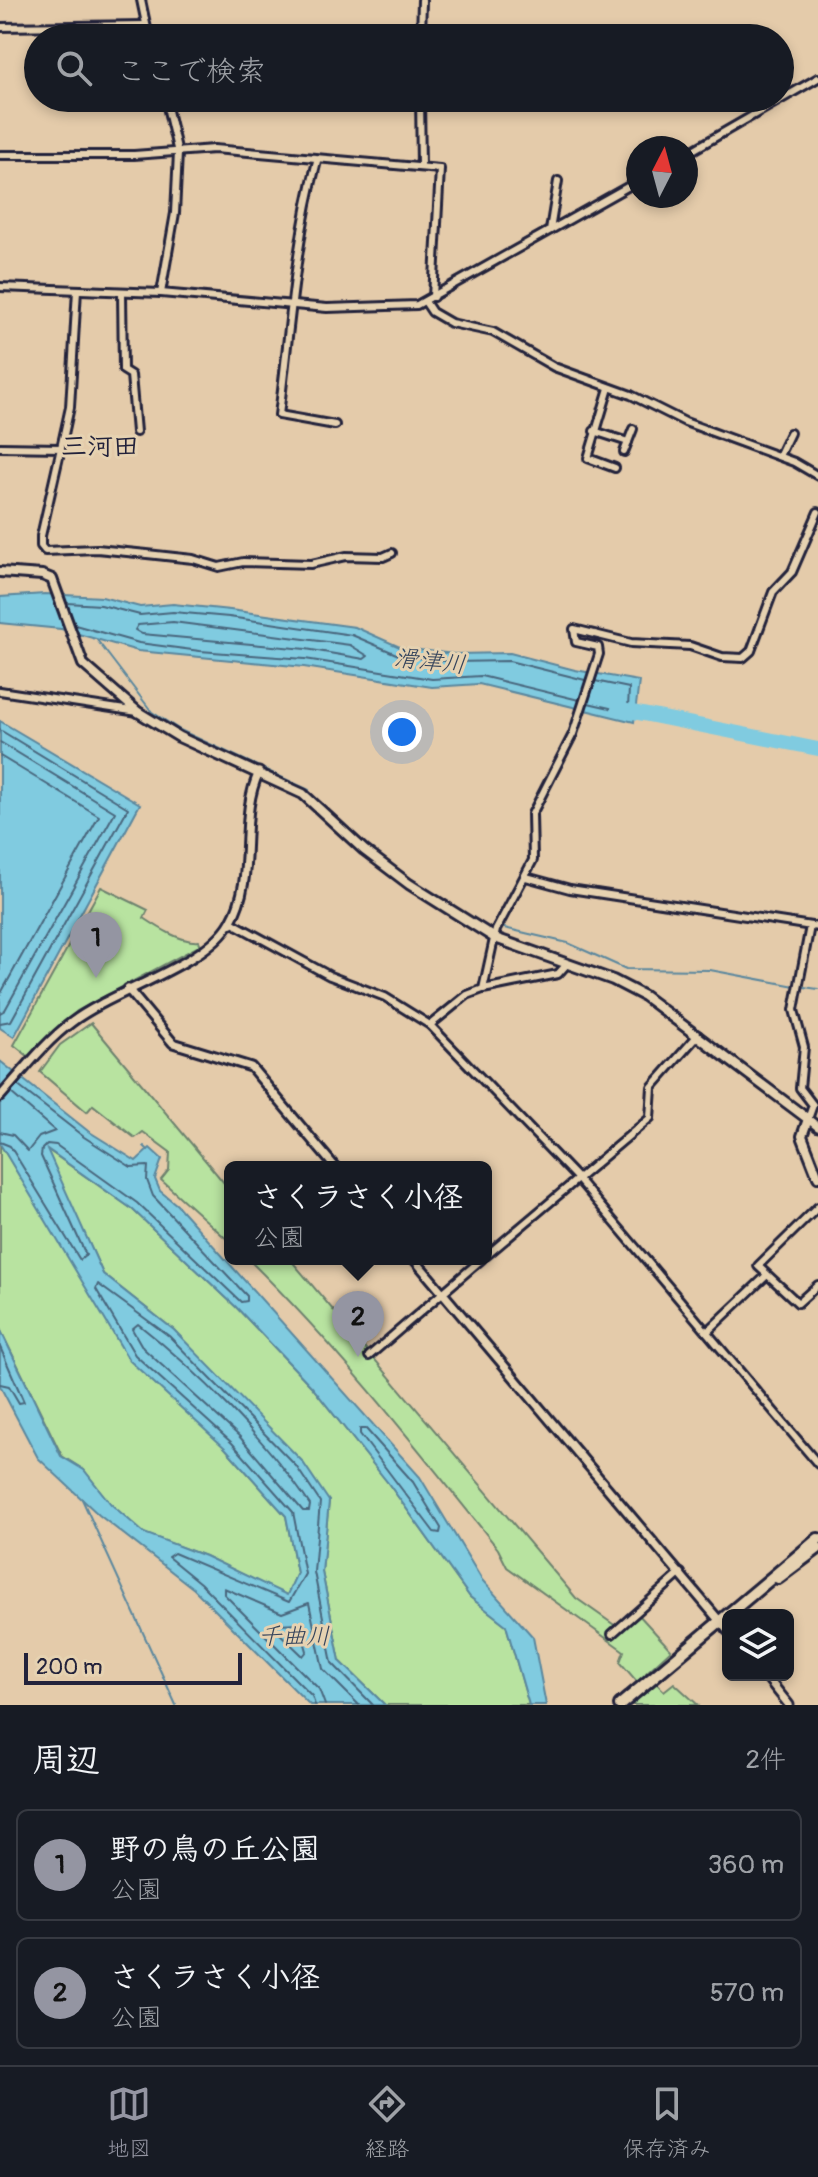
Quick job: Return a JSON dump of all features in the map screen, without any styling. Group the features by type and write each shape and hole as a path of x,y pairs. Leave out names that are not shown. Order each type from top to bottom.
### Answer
{"highway":[{"path":"762,1588 818,1539"},
{"path":"620,1705 720,1621 818,1548"}],"main road":[{"path":"0,572 42,575 53,582 80,658 93,675 138,712 179,737 303,794 409,884 495,938 628,987 698,1035 808,1119 802,1136 818,1177"}],"street":[{"path":"141,0 146,24"},
{"path":"421,24 422,0"},
{"path":"0,27 24,27"},
{"path":"794,92 818,78"},
{"path":"161,293 175,213 178,153 168,112"},
{"path":"420,112 421,167"},
{"path":"698,147 759,112"},
{"path":"0,155 178,153 214,149 317,161 440,169 433,297"},
{"path":"317,161 301,228 279,415 335,425"},
{"path":"550,230 558,181"},
{"path":"0,287 161,293 327,308 426,303 626,188"},
{"path":"77,290 70,407 41,536 41,546 45,551 97,549 186,558 219,567 243,562 311,564 346,556 383,557 392,553"},
{"path":"122,293 123,370 131,375 136,432"},
{"path":"426,303 445,320 493,332 554,367 655,405 685,422 779,456 818,476"},
{"path":"609,388 588,458 615,468"},
{"path":"624,452 633,429"},
{"path":"594,431 628,442"},
{"path":"779,456 790,433"},
{"path":"0,447 61,448"},
{"path":"483,989 495,938 508,904 533,860 532,814 578,719 599,654 598,647 576,642 574,629 631,643 690,646 722,657 747,656 771,596 790,576 818,512"},
{"path":"0,691 138,712"},
{"path":"0,1097 72,1022 205,948 231,922 242,888 250,800 259,772"},
{"path":"526,877 562,888 814,926 794,1010 804,1047 800,1088 813,1105 808,1119 818,1127"},
{"path":"231,922 330,976 385,997 430,1025 577,1178 654,1275 707,1332 818,1464"},
{"path":"430,1025 467,995 558,974 567,964"},
{"path":"128,989 173,1043 251,1067 330,1161"},
{"path":"492,1250 650,1118 652,1087 698,1035"},
{"path":"818,1207 758,1266 798,1303 818,1285"},
{"path":"419,1265 722,1624"},
{"path":"369,1356 475,1265"},
{"path":"707,1332 767,1275"},
{"path":"612,1634 681,1573"},
{"path":"770,1681 789,1705"}],"green space":[{"path":"101,887 148,910 144,918 164,930 185,940 199,941 201,945 77,1011 29,1057 14,1045"},
{"path":"91,1023 224,1183 224,1237 161,1180 169,1170 170,1152 143,1132 135,1138 93,1105 87,1112 40,1072 60,1045"},
{"path":"0,1144 43,1214 226,1449 286,1516 297,1573 287,1596 205,1556 143,1533 110,1504 84,1470 62,1456 0,1329"},
{"path":"45,1148 132,1209 236,1307 312,1387 388,1483 470,1597 506,1625 529,1705 385,1705 340,1661 322,1572 329,1501 174,1330 103,1274"},
{"path":"254,1265 295,1265 576,1598 620,1629 638,1614 671,1650 646,1673 664,1691 674,1683 698,1705 630,1705 646,1692 620,1662 624,1651 507,1567 498,1549 378,1400"}],"water":[{"path":"45,594 102,597 140,607 173,604 230,610 355,627 402,648 454,654 510,653 575,670 639,681 634,722 479,684 432,687 304,667 138,651 61,629 0,623 0,597"},
{"path":"0,721 140,804 14,1037 0,1028"},
{"name":"千曲川","path":"0,1061 88,1131 136,1161 150,1148 162,1159 155,1179 160,1191 177,1205 224,1258 224,1265 231,1265 420,1477 482,1580 533,1637 546,1705 529,1705 506,1625 470,1597 388,1483 312,1387 236,1307 132,1209 47,1149 103,1274 174,1330 302,1461 329,1501 322,1572 340,1661 385,1705 310,1705 194,1589 99,1515 38,1458 0,1386 0,1329 61,1456 84,1470 111,1504 144,1533 205,1556 287,1595 297,1573 286,1516 226,1449 129,1360 0,1144"}],"waterway":[{"path":"97,640 152,712 180,730 309,790"},
{"name":"滑津川","path":"618,709 818,749"},
{"path":"504,928 568,943 626,969 710,970 795,986"},
{"path":"804,987 818,989"},
{"path":"144,1146 148,1150"},
{"path":"82,1499 176,1705"}],"place":[{"name":"野の鳥の丘公園","path":"96,978"},
{"name":"さくラさく小径","path":"358,1357"}],"district":[{"name":"三河田","path":"100,446"}]}
